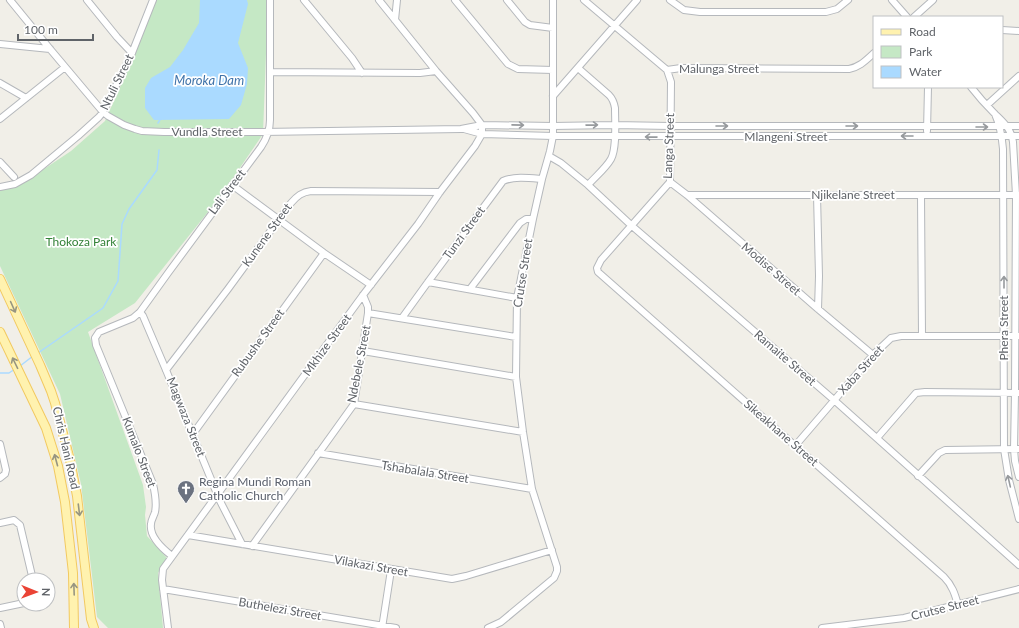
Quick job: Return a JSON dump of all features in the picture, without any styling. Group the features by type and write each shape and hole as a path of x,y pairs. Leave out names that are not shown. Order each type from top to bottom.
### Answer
{"main road":[{"name":"Chris Hani Road","path":"0,279 40,364 55,403 77,496 91,619 94,628"},
{"name":"Chris Hani Road","path":"0,332 46,428 57,461 68,525 73,572 74,628"},
{"path":"90,608 92,616 99,628"}],"street":[{"name":"Vundla Street","path":"10,0 103,112 124,125 142,130 269,132 461,129 482,125 553,126"},
{"path":"87,0 132,53"},
{"name":"Ntuli Street","path":"0,187 15,184 30,175 99,117 103,112 132,53 153,0"},
{"name":"Lali Street","path":"95,341 99,332 133,318 140,312 261,147 269,132 271,72 270,0"},
{"path":"304,0 362,72"},
{"path":"379,0 436,71 473,113 482,125 482,134"},
{"path":"395,20 397,0"},
{"path":"455,0 508,64 518,69 553,70"},
{"path":"507,0 530,26 553,28"},
{"name":"Crutse Street","path":"500,625 554,578 557,571 552,550 532,489 516,377 517,298 533,219 553,136 553,0"},
{"name":"Malunga Street","path":"584,0 666,70 681,68 849,69 860,66 873,54"},
{"path":"553,96 637,0"},
{"path":"670,0 684,10 691,12 779,12 832,11 841,7 848,0"},
{"path":"892,0 906,16"},
{"path":"915,16 933,0"},
{"path":"1003,30 1019,30"},
{"path":"0,44 50,49"},
{"path":"0,119 65,67"},
{"path":"578,68 612,98 615,108 615,136 612,158 588,185"},
{"name":"Langa Street","path":"597,268 601,260 670,182 671,82 666,70"},
{"path":"271,72 420,73 436,71"},
{"path":"987,105 1019,76"},
{"path":"0,83 26,98"},
{"path":"927,136 928,88"},
{"path":"972,88 1016,136"},
{"name":"Phera Street","path":"995,114 1000,127 1003,148 1004,449 1009,480 1019,519"},
{"name":"Mlangeni Street","path":"553,126 1019,126"},
{"name":"Vundla Street","path":"461,129 482,134 553,136"},
{"name":"Mkhize Street","path":"172,556 363,295 418,224 475,146 482,134"},
{"name":"Mlangeni Street","path":"553,136 1016,136"},
{"name":"Phera Street","path":"1016,136 1014,148 1017,195 1017,449 1015,461 1019,477"},
{"name":"Ramaite Street","path":"549,156 562,163 588,185 632,226 834,400 1019,565"},
{"path":"0,162 14,177"},
{"name":"Tunzi Street","path":"402,318 503,181 513,178 542,179"},
{"name":"Modise Street","path":"670,182 687,195 818,310 873,355"},
{"path":"232,185 324,253 371,285"},
{"name":"Kunene Street","path":"166,370 295,198 305,192 319,191 440,192"},
{"name":"Njikelane Street","path":"687,195 1017,195"},
{"path":"817,195 819,276 818,310"},
{"path":"921,195 922,336"},
{"path":"470,290 520,223 526,219 533,219"},
{"name":"Rubushe Street","path":"192,434 324,253"},
{"name":"Sikeakhane Street","path":"597,268 601,275 948,581 954,590 958,605"},
{"path":"428,282 517,298"},
{"name":"Ndebele Street","path":"252,546 354,404 368,313 368,307 363,295"},
{"name":"Magwaza Street","path":"140,312 166,370 220,501 242,544"},
{"path":"368,313 516,337"},
{"name":"Xaba Street","path":"795,446 873,355 891,338 901,336 1017,336"},
{"name":"Kumalo Street","path":"95,341 153,484 155,512 151,523 152,533 160,546 172,556"},
{"path":"363,351 516,377"},
{"path":"877,438 916,393 1017,392"},
{"path":"354,404 523,432"},
{"path":"0,444 6,470 5,474 0,478"},
{"path":"918,476 939,453 945,450 1017,449"},
{"name":"Tshabalala Street","path":"318,454 532,489"},
{"path":"0,523 14,520 20,524 31,572"},
{"name":"Vilakazi Street","path":"188,535 452,580 552,550"},
{"path":"168,628 162,576 163,570 172,556"},
{"path":"382,627 391,570"},
{"name":"Buthelezi Street","path":"164,589 382,627 396,628"},
{"name":"Crutse Street","path":"822,628 904,618 1019,590"},
{"path":"0,608 16,605"},
{"path":"0,624 1,628"},
{"path":"488,628 500,625"}],"green space":[{"name":"Thokoza Park","path":"152,0 268,0 263,134 220,197 135,303 88,332 143,485 146,507 145,515 147,536 167,558 158,573 163,628 108,628 97,617 81,484 60,394 0,266 0,188 32,177 71,151 105,121 133,58"}],"water":[{"name":"Moroka Dam","path":"200,0 247,0 248,4 238,43 248,68 247,84 241,105 229,119 154,120 145,108 145,88 151,78 170,67 183,50 199,23"}],"waterway":[{"path":"158,123 161,118"},
{"path":"38,353 103,308 118,281 122,224 129,209 157,170 159,150"},
{"path":"20,366 33,356"},
{"path":"0,373 9,373 15,369"}],"place":[{"name":"Regina Mundi Roman Catholic Church","path":"186,504"}]}
